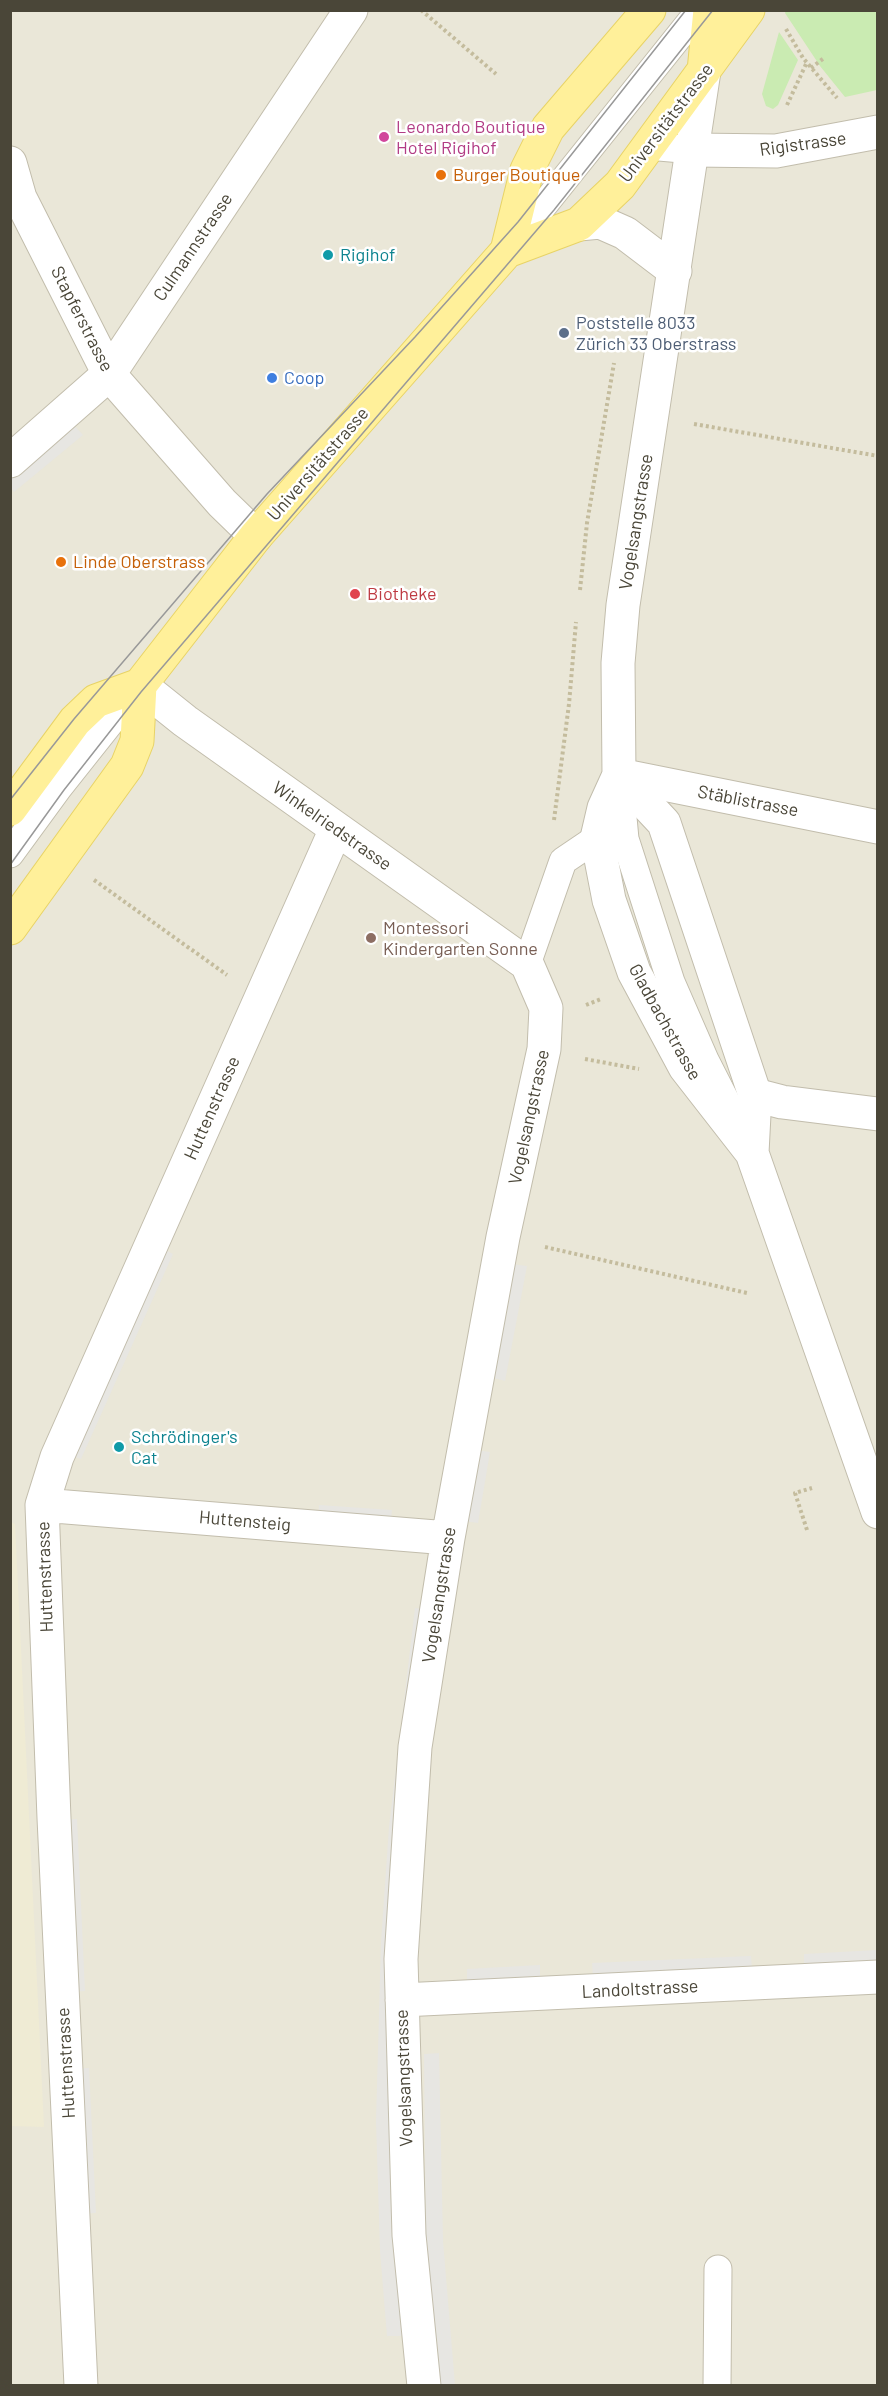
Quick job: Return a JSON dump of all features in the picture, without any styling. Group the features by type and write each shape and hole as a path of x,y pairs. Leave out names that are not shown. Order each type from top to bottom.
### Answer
{"main road":[{"name":"Universitätstrasse","path":"140,685 256,536 507,251 527,170 548,128 650,10"},
{"path":"704,71 710,10"},
{"name":"Universitätstrasse","path":"507,251 579,224 620,185 748,10"},
{"path":"10,810 75,721 96,701 140,685 137,741 127,766 10,928"}],"street":[{"name":"Culmannstrasse","path":"10,461 109,374 351,10"},
{"name":"Vogelsangstrasse","path":"619,775 618,663 623,604 704,71"},
{"name":"Rigistrasse","path":"693,150 776,151 878,132"},
{"name":"Stapferstrasse","path":"10,163 20,198 109,374 222,503 256,536"},
{"path":"579,224 600,222 625,233 675,271"},
{"name":"Winkelriedstrasse","path":"140,685 185,722 527,964"},
{"name":"Stäblistrasse","path":"619,775 878,827"},
{"name":"Gladbachstrasse","path":"752,1153 755,1095 664,823 619,775 604,808 597,838 609,900 634,972 685,1067 752,1153 878,1512"},
{"name":"Huttenstrasse","path":"81,2385 54,1818 42,1504 57,1457 336,829"},
{"name":"Vogelsangstrasse","path":"424,2385 409,2235 401,1939 415,1747 448,1538 503,1237 544,1049 546,1008 527,964"},
{"path":"755,1095 782,1102 878,1114"},
{"name":"Huttensteig","path":"42,1504 448,1538"},
{"name":"Landoltstrasse","path":"402,2000 878,1977"}],"lane":[{"name":"Universitätstrasse","path":"507,251 700,10"},
{"path":"648,146 693,150"},
{"name":"Universitätstrasse","path":"10,854 59,787 140,685"},
{"name":"Gladbachstrasse","path":"619,775 625,839 671,982 705,1060 752,1153"},
{"path":"527,964 563,861 597,838"},
{"path":"717,2385 718,2269"}],"path":[{"path":"421,10 496,74"},
{"path":"795,43 811,68 838,100"},
{"path":"811,68 824,58"},
{"path":"784,111 807,62"},
{"path":"694,423 878,456"},
{"path":"88,876 236,982 264,993"},
{"path":"580,1058 643,1070"},
{"path":"503,1237 747,1293"},
{"path":"807,1530 795,1493 812,1488"}],"shaded area":[{"path":"11,11 877,11 877,2385 11,2385"},
{"path":"72,423 83,435 14,492 10,475"},
{"path":"160,1247 173,1254 81,1459 67,1454"},
{"path":"512,1264 527,1266 505,1381 490,1377"},
{"path":"476,1450 490,1452 478,1523 463,1521"},
{"path":"319,1505 392,1510 390,1527 318,1522"},
{"path":"11,1522 15,1524 44,2127 11,2126"},
{"path":"415,1608 430,1610 403,2336 387,2336 380,2251 376,2121 381,1942 389,1827"},
{"path":"77,1819 85,1991 71,1992 63,1820"},
{"path":"877,1950 877,1965 804,1968 804,1954"},
{"path":"751,1956 752,1970 593,1978 592,1963"},
{"path":"540,1965 540,1980 467,1984 467,1969"},
{"path":"439,2053 443,2241 455,2385 439,2385 426,2239 424,2054"},
{"path":"89,2068 96,2213 81,2214 75,2069"}],"green space":[{"path":"786,10 877,11 877,90 845,97 820,66 785,13"},
{"path":"779,32 798,60 778,105 773,109 766,106 762,94"}],"tram line":[{"path":"10,800 74,719 267,494 415,337 518,222 686,10"},
{"path":"10,865 64,790 141,692 554,210 713,10"}],"place":[{"name":"Leonardo Boutique Hotel Rigihof","path":"384,137"},
{"name":"Burger Boutique","path":"441,175"},
{"name":"Rigihof","path":"328,255"},
{"name":"Poststelle 8033 Zürich 33 Oberstrass","path":"564,333"},
{"name":"Coop","path":"272,378"},
{"name":"Linde Oberstrass","path":"61,562"},
{"name":"Biotheke","path":"355,594"},
{"name":"Montessori Kindergarten Sonne","path":"371,938"},
{"name":"Schrödinger's Cat","path":"119,1447"}]}
